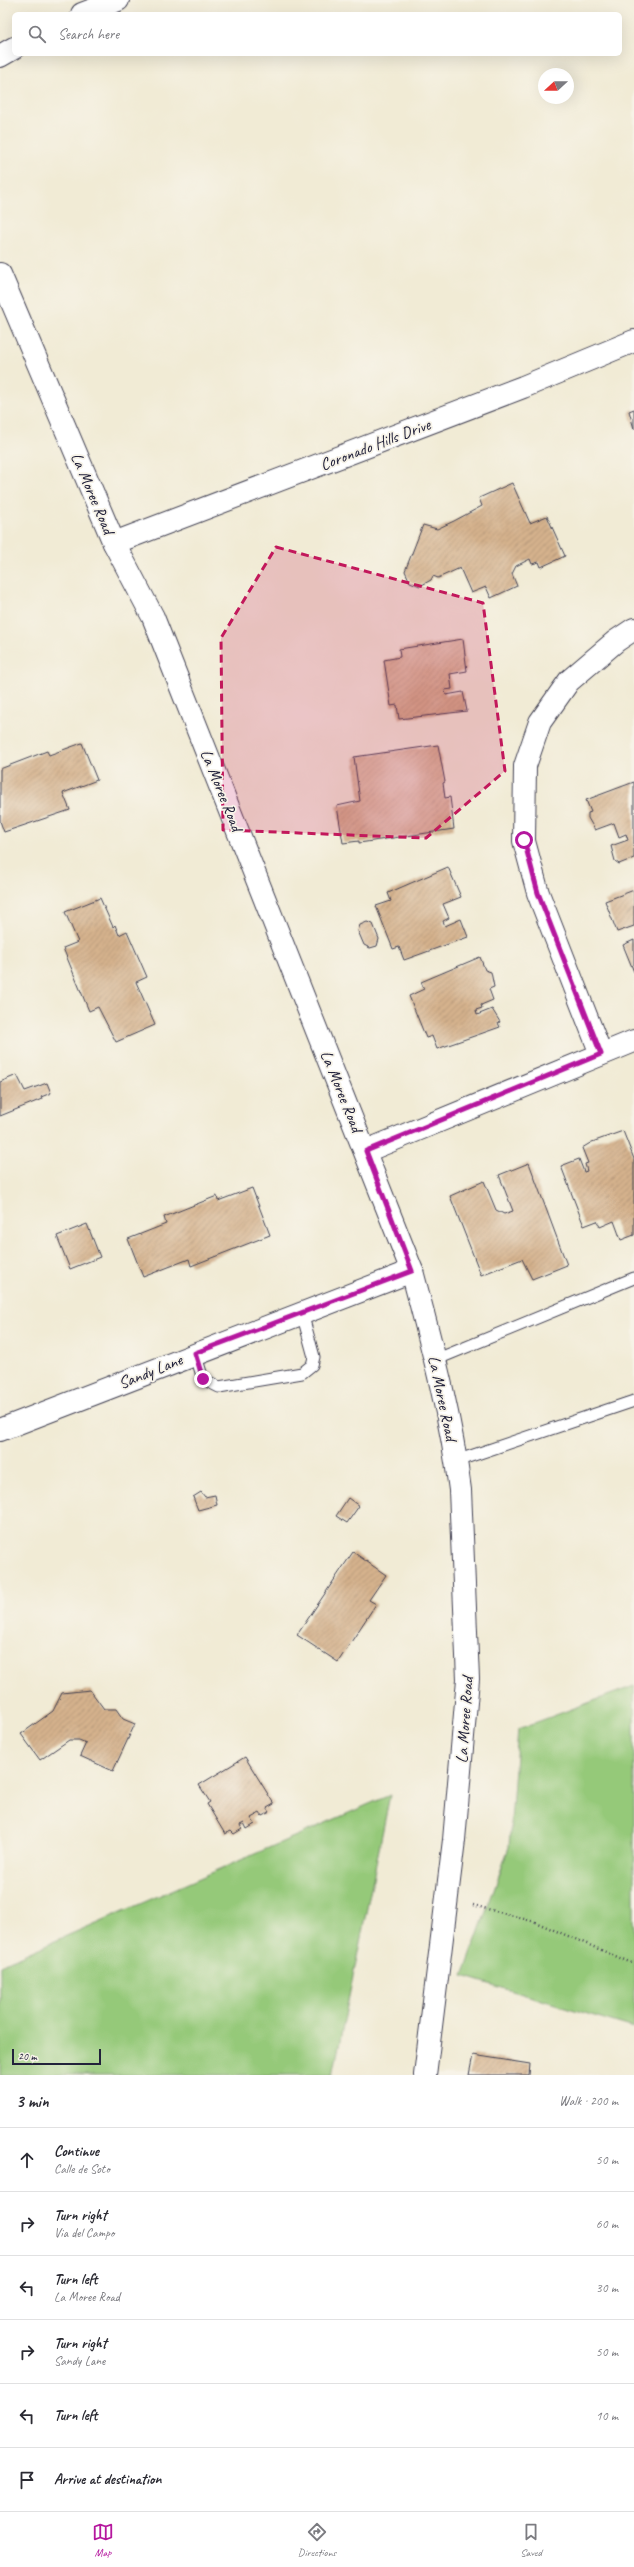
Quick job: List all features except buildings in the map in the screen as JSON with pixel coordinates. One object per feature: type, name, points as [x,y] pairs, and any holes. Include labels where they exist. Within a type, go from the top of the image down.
[{"type":"street","points":[[87,12],[118,0]]},
{"type":"street","points":[[0,56],[12,49]]},
{"type":"street","name":"La Moree Road","points":[[0,274],[114,543],[153,617],[366,1151],[412,1271],[435,1360],[456,1461],[468,1679],[465,1736],[425,2075]]},
{"type":"street","name":"Coronado Hills Drive","points":[[114,543],[516,390],[634,341]]},
{"type":"street","points":[[601,1054],[538,893],[524,840],[525,766],[540,722],[569,681],[616,640],[634,629]]},
{"type":"street","points":[[366,1151],[634,1041]]},
{"type":"street","name":"Sandy Lane","points":[[0,1430],[195,1353],[412,1271]]},
{"type":"lane","points":[[435,1360],[634,1278]]},
{"type":"lane","points":[[195,1353],[203,1379],[219,1387],[290,1377],[302,1373],[312,1365],[314,1357],[302,1313]]},
{"type":"lane","points":[[456,1461],[634,1400]]},
{"type":"path","points":[[447,1898],[535,1922],[634,1964]]},
{"type":"highlighted area","points":[[276,547],[483,603],[505,771],[426,838],[223,830],[221,638]]},
{"type":"green space","points":[[634,1686],[634,2028],[463,1976],[509,1847],[518,1729]]},
{"type":"green space","points":[[390,1795],[333,2075],[0,2075],[0,1965]]},
{"type":"route","points":[[203,1379],[195,1353],[412,1271],[366,1151],[601,1054],[538,893],[524,840]]}]
